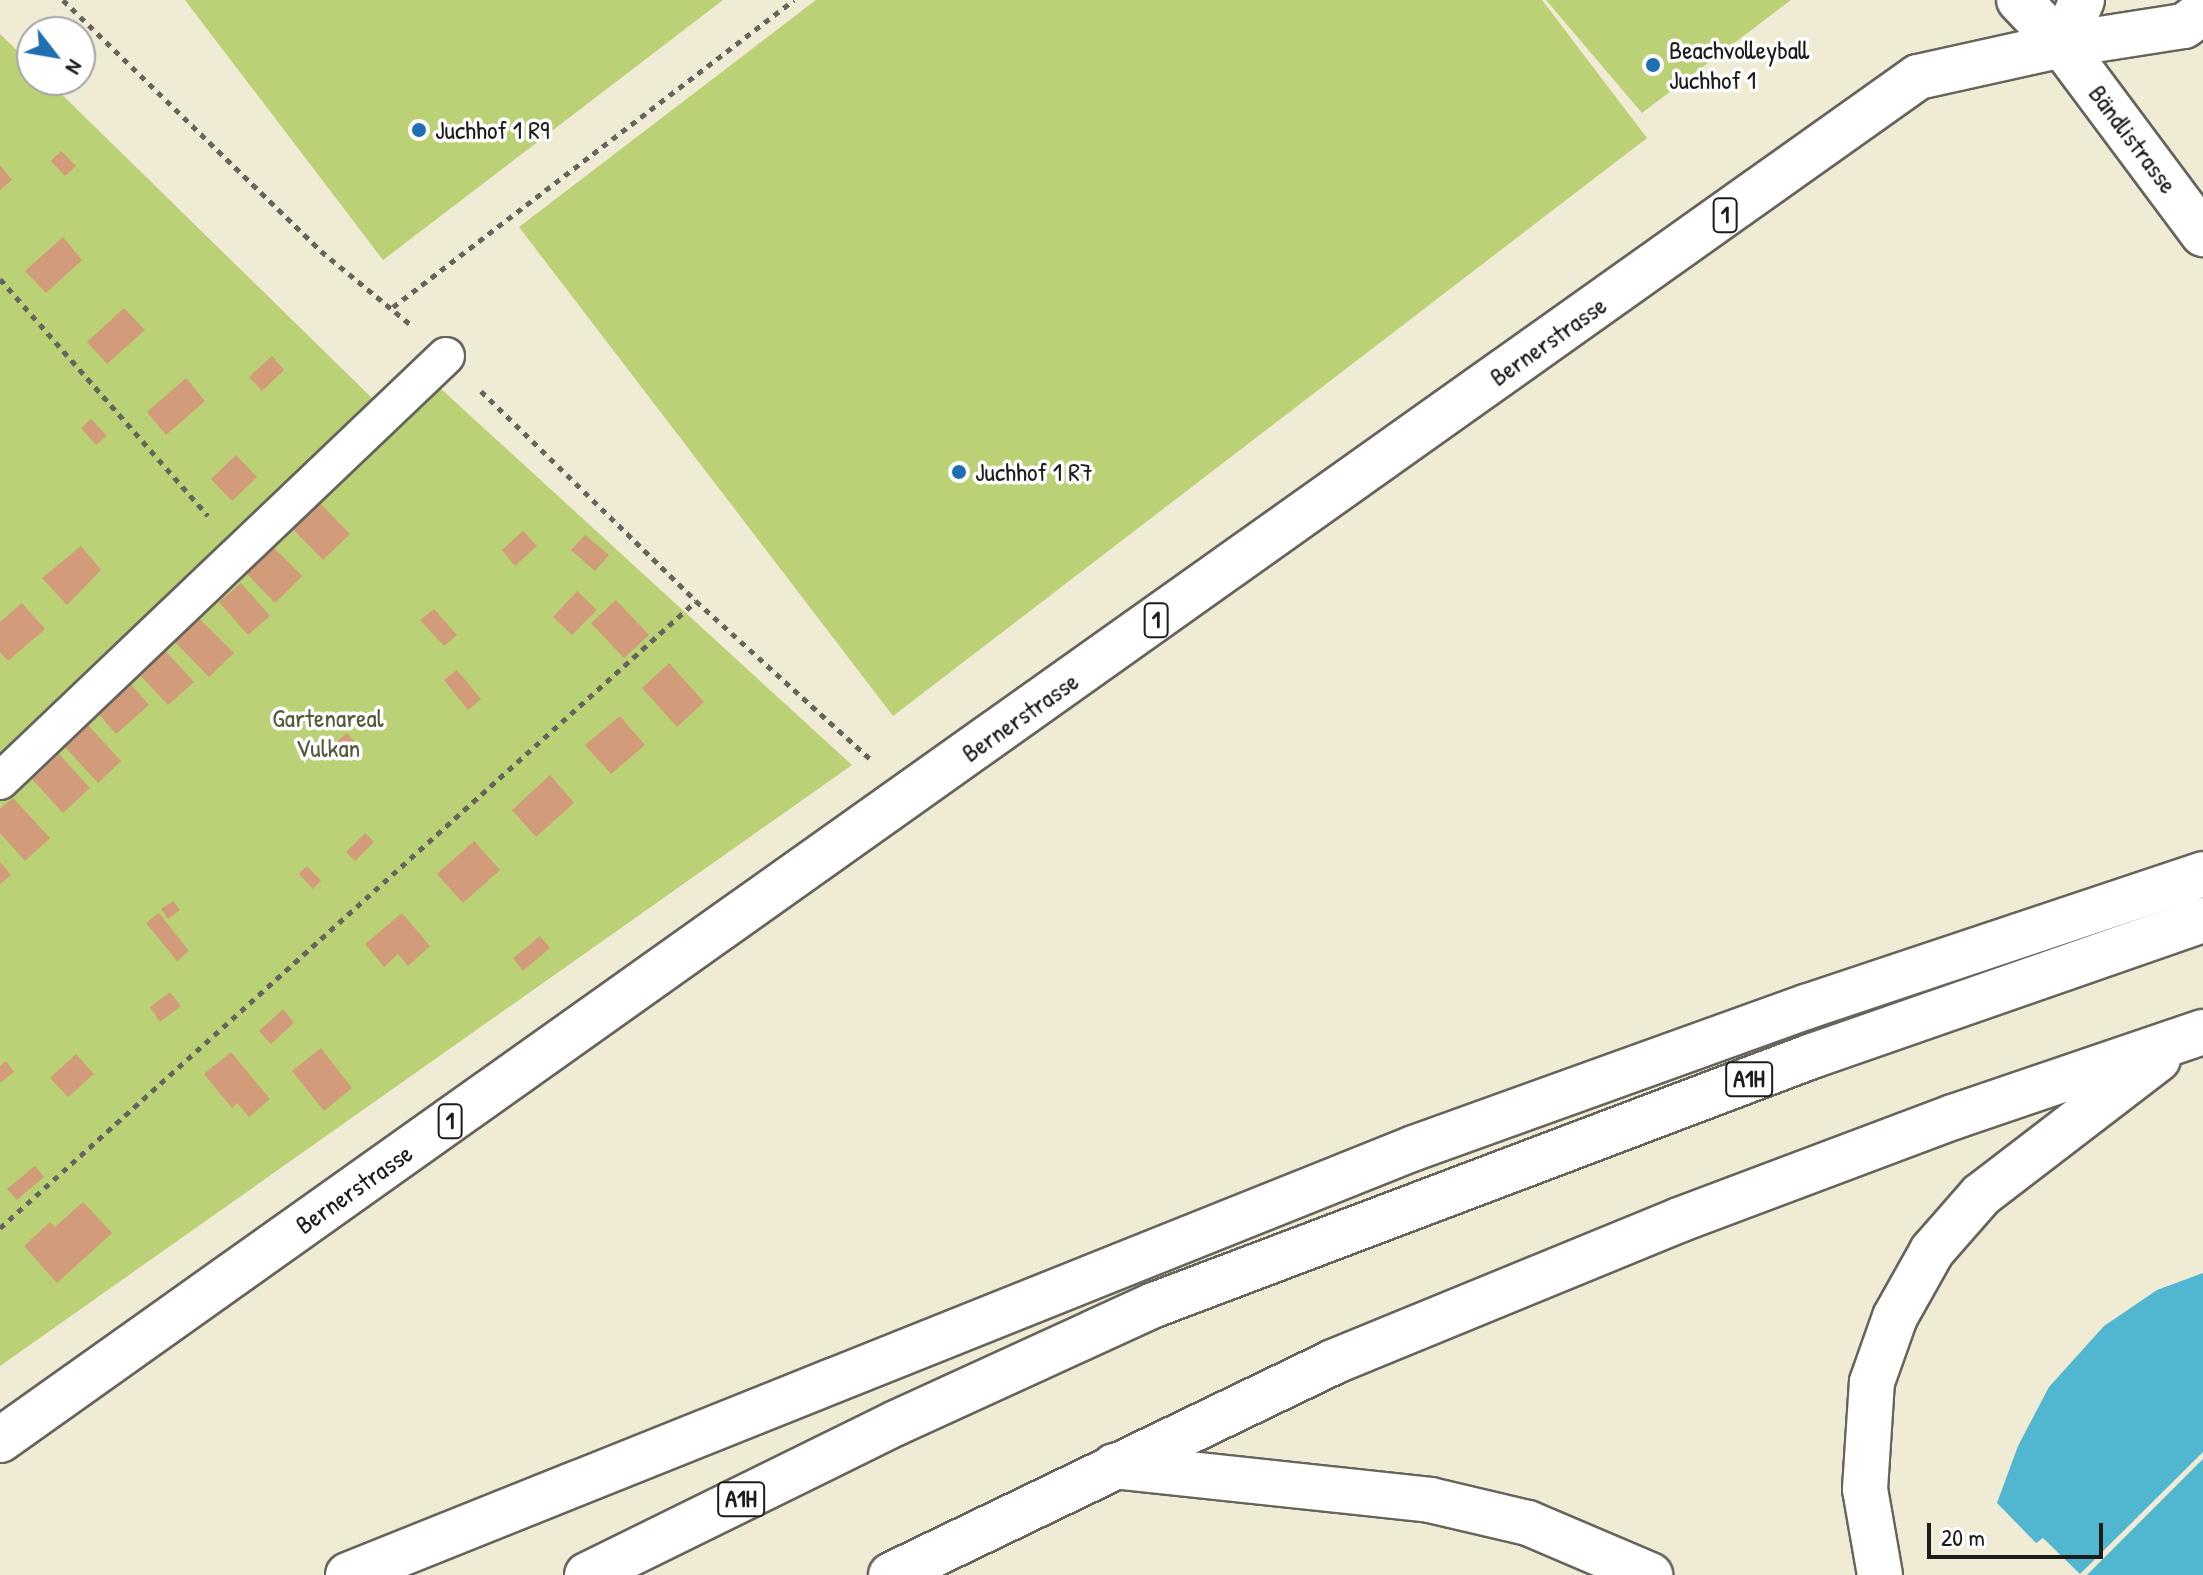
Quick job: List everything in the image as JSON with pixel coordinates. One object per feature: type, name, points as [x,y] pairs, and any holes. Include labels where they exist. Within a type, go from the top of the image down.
[{"type":"main road","name":"Bändlistrasse","points":[[2019,0],[2062,45],[2203,234]]},
{"type":"main road","points":[[2062,45],[2082,0]]},
{"type":"main road","name":"Bernerstrasse","points":[[0,1440],[1918,77],[2062,45],[2184,26],[2203,12]]},
{"type":"main road","points":[[348,1575],[1414,1148],[1806,1007],[2203,874]]},
{"type":"main road","name":"A1H","points":[[587,1575],[896,1423],[1154,1305],[1400,1209],[1826,1051],[2203,920]]},
{"type":"main road","points":[[891,1575],[1111,1466],[1333,1362],[1693,1215],[2195,1034]]},
{"type":"main road","points":[[1880,1575],[1865,1489],[1872,1382],[1895,1317],[1932,1251],[1981,1195],[2195,1034]]},
{"type":"main road","points":[[1111,1466],[1332,1486],[1430,1500],[1528,1523],[1650,1575]]},
{"type":"lane","points":[[0,781],[446,356]]},
{"type":"path","points":[[393,307],[794,0]]},
{"type":"path","points":[[0,279],[238,551]]},
{"type":"path","points":[[0,1228],[696,601]]},
{"type":"green space","name":"Juchhof 1 R9","points":[[185,0],[723,0],[383,260]]},
{"type":"green space","name":"Juchhof 1 R7","points":[[816,0],[1542,0],[1647,138],[893,716],[519,227]]},
{"type":"green space","name":"Beachvolleyball Juchhof 1","points":[[1546,0],[1791,0],[1642,113]]},
{"type":"green space","name":"Gartenareal Vulkan","points":[[0,34],[16,50],[16,96],[63,96],[378,404],[417,367],[852,765],[0,1366]]},
{"type":"water","points":[[2203,1273],[2203,1452],[2080,1574],[2043,1538],[2036,1543],[1997,1503],[2018,1446],[2049,1387],[2104,1326],[2157,1290]]},
{"type":"water","points":[[2203,1459],[2203,1575],[2087,1575]]},
{"type":"building","points":[[61,151],[76,166],[65,176],[51,161]]},
{"type":"building","points":[[0,165],[12,180],[0,190]]},
{"type":"building","points":[[63,237],[82,260],[46,293],[25,271]]},
{"type":"building","points":[[124,308],[145,330],[107,364],[87,342]]},
{"type":"building","points":[[272,356],[284,370],[262,391],[249,377]]},
{"type":"building","points":[[186,378],[205,401],[166,435],[147,412]]},
{"type":"building","points":[[91,419],[107,436],[96,445],[81,428]]},
{"type":"building","points":[[236,455],[257,477],[232,501],[211,479]]},
{"type":"building","points":[[316,499],[350,534],[323,560],[289,525]]},
{"type":"building","points":[[523,531],[537,546],[515,566],[502,550]]},
{"type":"building","points":[[585,535],[609,555],[595,571],[571,550]]},
{"type":"building","points":[[271,545],[302,576],[275,603],[244,571]]},
{"type":"building","points":[[81,546],[101,570],[67,605],[42,578]]},
{"type":"building","points":[[241,583],[270,616],[248,635],[219,602]]},
{"type":"building","points":[[577,591],[597,610],[572,635],[553,617]]},
{"type":"building","points":[[616,600],[649,635],[624,658],[591,623]]},
{"type":"building","points":[[22,603],[45,629],[8,661],[0,652],[0,622]]},
{"type":"building","points":[[434,609],[457,635],[444,646],[420,620]]},
{"type":"building","points":[[198,617],[234,653],[209,677],[174,641]]},
{"type":"building","points":[[163,648],[194,682],[168,705],[137,672]]},
{"type":"building","points":[[669,663],[704,702],[677,727],[642,688]]},
{"type":"building","points":[[457,670],[481,699],[468,710],[444,680]]},
{"type":"building","points":[[130,683],[149,705],[116,734],[97,712]]},
{"type":"building","points":[[620,716],[645,745],[611,774],[585,745]]},
{"type":"building","points":[[88,725],[121,761],[98,783],[65,747]]},
{"type":"building","points":[[347,733],[361,749],[348,759],[334,744]]},
{"type":"building","points":[[59,754],[90,788],[63,813],[32,779]]},
{"type":"building","points":[[550,775],[574,803],[536,837],[512,810]]},
{"type":"building","points":[[13,798],[50,838],[25,861],[0,833],[0,809]]},
{"type":"building","points":[[365,833],[374,842],[355,861],[346,852]]},
{"type":"building","points":[[474,841],[500,870],[463,903],[437,874]]},
{"type":"building","points":[[0,862],[11,875],[0,884]]},
{"type":"building","points":[[307,866],[321,881],[313,889],[299,874]]},
{"type":"building","points":[[173,901],[180,910],[168,919],[161,909]]},
{"type":"building","points":[[159,913],[189,951],[177,961],[146,923]]},
{"type":"building","points":[[402,913],[430,946],[408,966],[398,954],[384,967],[365,944]]},
{"type":"building","points":[[540,936],[550,948],[523,971],[513,958]]},
{"type":"building","points":[[170,992],[181,1006],[160,1022],[150,1007]]},
{"type":"building","points":[[283,1009],[294,1023],[271,1044],[259,1031]]},
{"type":"building","points":[[321,1048],[352,1088],[324,1111],[292,1071]]},
{"type":"building","points":[[231,1052],[270,1099],[249,1117],[237,1103],[232,1108],[204,1074]]},
{"type":"building","points":[[76,1054],[94,1074],[68,1097],[50,1078]]},
{"type":"building","points":[[6,1061],[14,1072],[0,1083],[0,1066]]},
{"type":"building","points":[[35,1166],[44,1177],[17,1200],[7,1189]]},
{"type":"building","points":[[83,1202],[112,1233],[57,1283],[24,1246],[50,1222],[55,1227]]},
{"type":"place","name":"Beachvolleyball Juchhof 1","points":[[1653,65]]},
{"type":"place","name":"Juchhof 1 R9","points":[[419,130]]},
{"type":"place","name":"Juchhof 1 R7","points":[[959,472]]}]
